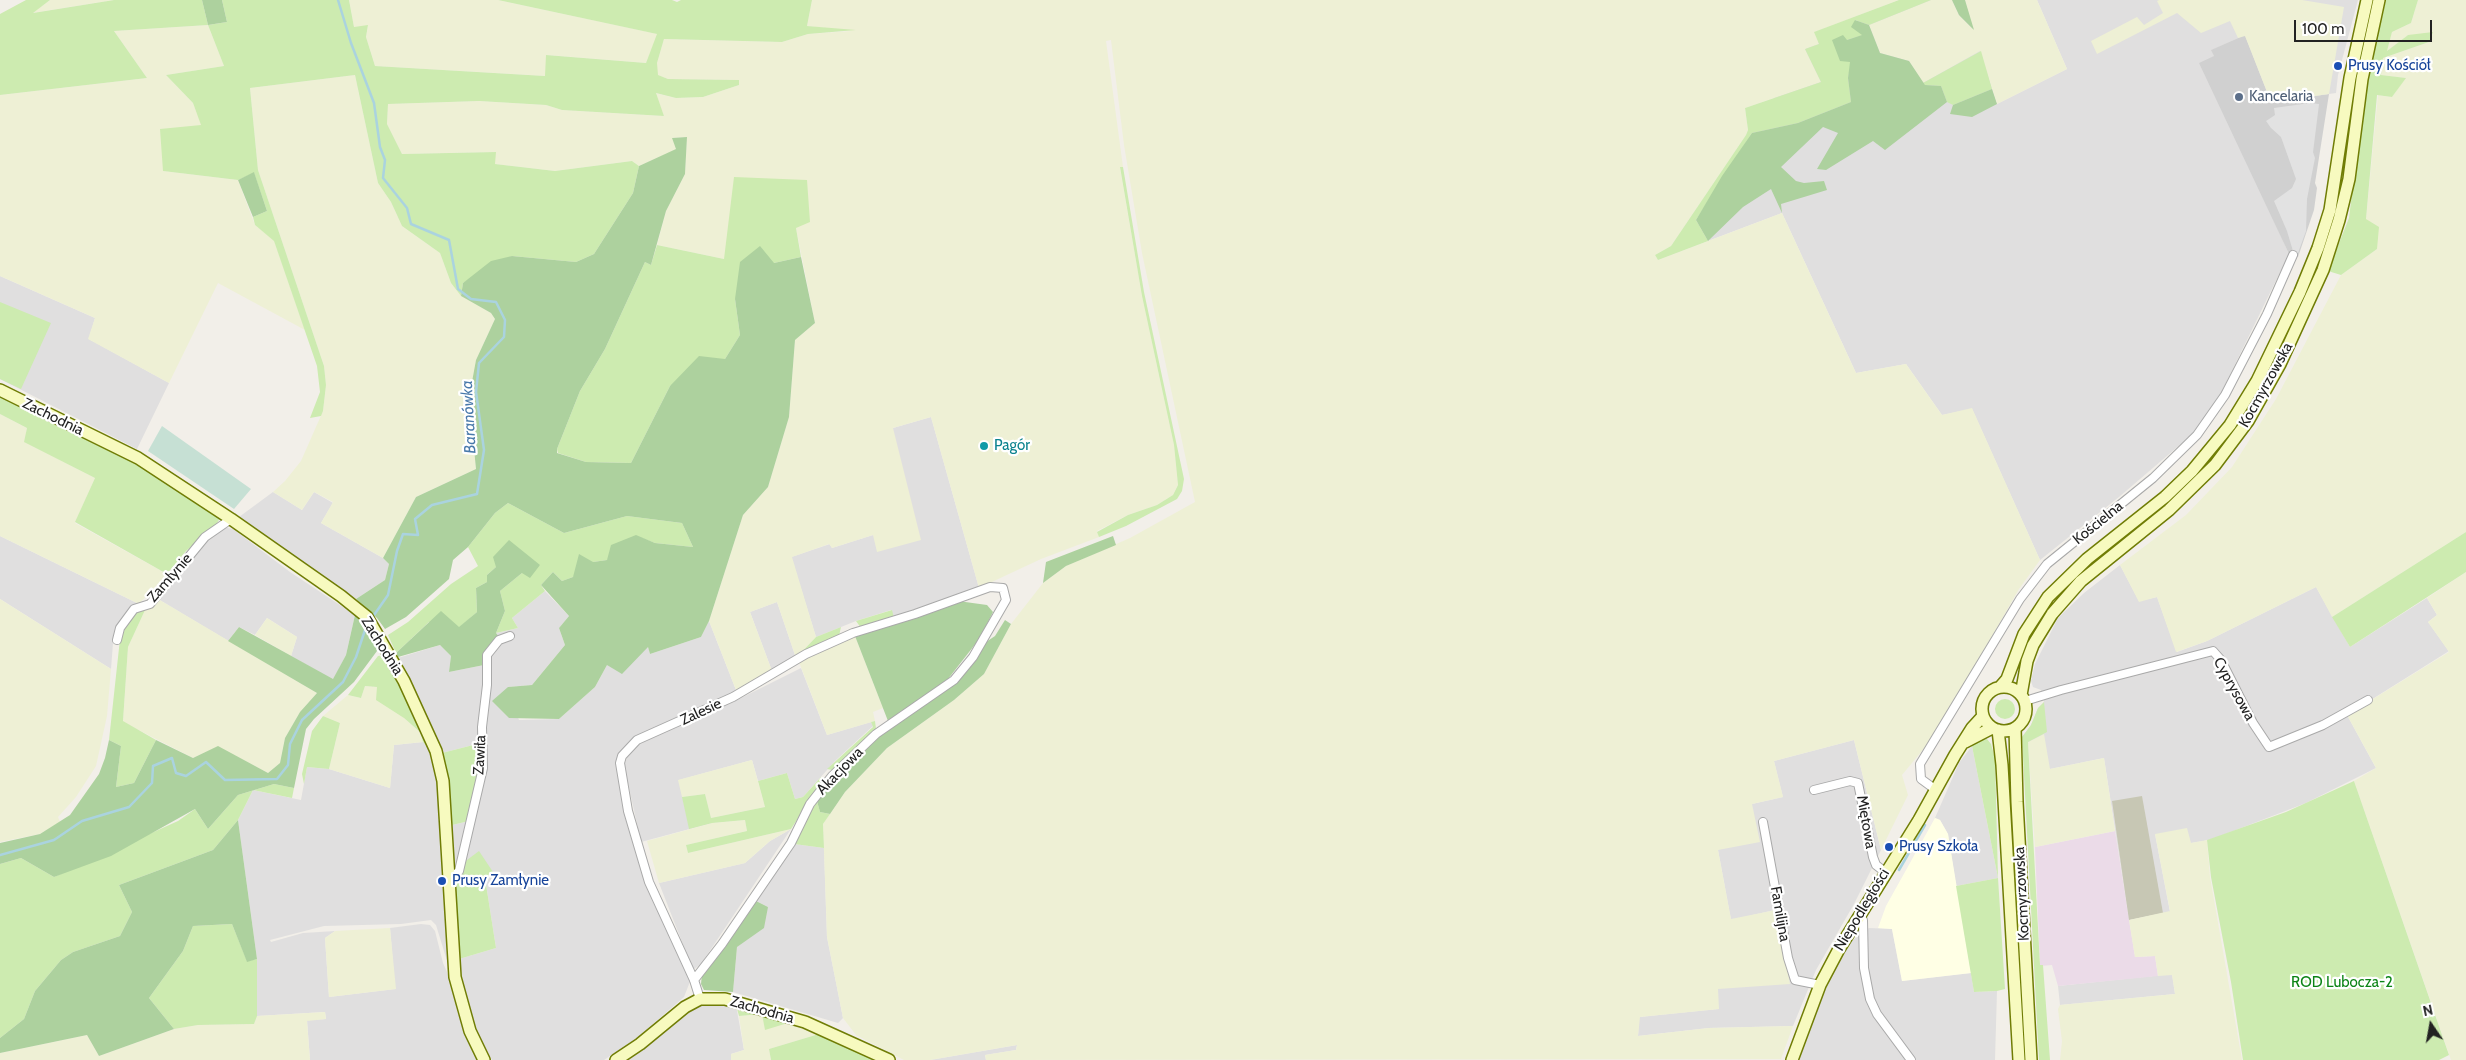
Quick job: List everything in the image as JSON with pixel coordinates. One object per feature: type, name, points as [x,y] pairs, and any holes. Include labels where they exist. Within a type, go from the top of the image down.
[{"type":"main road","name":"Kocmyrzowska","points":[[2000,687],[2007,679],[2024,634],[2048,597],[2070,574],[2166,497],[2192,471],[2230,425],[2257,380],[2300,292],[2318,248],[2330,210],[2350,78],[2367,0]]},
{"type":"main road","name":"Kocmyrzowska","points":[[2023,698],[2027,661],[2033,645],[2052,614],[2080,581],[2169,510],[2215,465],[2248,421],[2280,364],[2323,270],[2339,220],[2349,179],[2364,71],[2380,0]]},
{"type":"main road","name":"Zachodnia","points":[[0,390],[138,458],[341,596],[370,622],[404,681],[436,751],[443,781],[455,977],[470,1031],[484,1060]]},
{"type":"main road","points":[[1963,743],[1995,729],[2015,728],[2025,716],[2023,698],[2012,688],[2000,687],[1986,696],[1982,707],[1984,716],[1995,729]]},
{"type":"main road","name":"Niepodległości","points":[[1792,1060],[1820,985],[1858,916],[1963,743],[1984,716]]},
{"type":"main road","name":"Kocmyrzowska","points":[[2015,728],[2016,793],[2031,1060]]},
{"type":"main road","name":"Kocmyrzowska","points":[[1995,729],[2002,765],[2019,1060]]},
{"type":"main road","points":[[616,1060],[640,1044],[685,1007],[700,999]]},
{"type":"main road","name":"Zachodnia","points":[[700,999],[725,999],[805,1022],[889,1060]]},
{"type":"street","name":"Kościelna","points":[[1936,790],[1921,779],[1920,764],[2024,593],[2047,564],[2153,478],[2197,435],[2225,396],[2267,314],[2293,256]]},
{"type":"street","name":"Zamłynie","points":[[117,640],[120,628],[134,609],[150,604],[205,537],[230,519]]},
{"type":"street","name":"Zalesie","points":[[700,999],[694,980],[649,882],[628,812],[620,763],[622,756],[637,740],[733,697],[806,654],[853,633],[915,614],[990,587],[1003,588]]},
{"type":"street","name":"Akacjowa","points":[[694,980],[722,944],[791,843],[810,804],[832,776],[876,734],[954,680],[973,657],[1006,600],[1003,588]]},
{"type":"street","name":"Zawiła","points":[[449,880],[459,870],[483,768],[482,728],[487,685],[487,655],[499,640],[510,636]]},
{"type":"street","name":"Cyprysowa","points":[[2023,698],[2214,651],[2221,660],[2253,723],[2268,747],[2323,726],[2368,700]]},
{"type":"street","name":"Miętowa","points":[[1814,790],[1850,781],[1858,783],[1873,857],[1876,865],[1885,872]]},
{"type":"street","name":"Familijna","points":[[1763,822],[1788,958],[1795,980],[1820,985]]},
{"type":"street","points":[[1858,916],[1863,920],[1864,968],[1870,999],[1877,1014],[1911,1060]]},
{"type":"shaded area","points":[[50,0],[114,0],[32,13]]},
{"type":"shaded area","points":[[349,0],[498,0],[658,34],[646,63],[547,55],[546,76],[375,66],[366,37],[368,26],[354,27]]},
{"type":"shaded area","points":[[812,0],[1899,0],[1815,32],[1819,44],[1805,49],[1821,82],[1745,108],[1748,130],[1746,135],[1671,246],[1655,255],[1658,260],[1782,213],[1856,373],[1906,364],[1942,415],[1972,408],[2040,560],[2019,589],[1936,734],[1902,775],[1908,795],[1881,850],[1854,740],[1774,761],[1783,797],[1752,804],[1760,842],[1718,850],[1731,919],[1776,910],[1790,984],[1718,989],[1719,1009],[1640,1017],[1638,1036],[1709,1028],[1793,1026],[1781,1059],[986,1060],[985,1055],[1016,1050],[1017,1045],[930,1060],[904,1060],[856,1035],[843,1018],[827,937],[823,824],[845,792],[887,748],[954,700],[984,674],[1011,624],[1043,583],[1066,566],[1130,538],[1195,502],[1142,253],[1124,145],[1111,40],[1106,41],[1123,167],[1120,168],[1142,296],[1174,445],[1178,485],[1173,495],[1157,505],[1128,515],[1097,531],[1099,537],[1041,559],[979,588],[931,417],[893,428],[921,540],[877,552],[873,535],[832,548],[829,544],[792,557],[816,637],[796,658],[777,602],[750,612],[772,671],[736,690],[709,621],[743,515],[768,487],[789,417],[795,340],[815,323],[796,228],[807,180],[724,259],[657,245],[666,211],[685,174],[687,137],[672,138],[677,149],[639,166],[632,161],[555,171],[495,164],[495,152],[402,154],[387,124],[388,104],[479,101],[546,105],[562,110],[664,116],[655,93],[676,98],[703,97],[739,85],[739,80],[668,79],[657,75],[657,63],[664,39],[782,42],[808,34],[851,31],[807,26]]},
{"type":"shaded area","points":[[1899,0],[1965,0],[1997,104],[2067,69],[2037,0],[2358,0],[2338,75],[2336,93],[2271,102],[2245,35],[2212,50],[2258,185],[2289,254],[2222,391],[2196,431],[2119,497],[2040,560],[1972,409],[1942,415],[1906,364],[1856,373],[1782,213],[1708,241],[1696,220],[1805,49]]},
{"type":"shaded area","points":[[1931,0],[1952,0],[1959,15],[1973,29],[1965,0],[2037,0],[2067,69],[1997,104],[1980,51],[1923,83],[1909,61],[1880,53],[1869,25]]},
{"type":"shaded area","points":[[2302,0],[2344,7],[2329,94],[2271,102],[2245,36],[2238,38],[2230,21],[2201,33],[2177,13],[2097,54],[2091,41],[2137,17],[2144,25],[2163,13],[2157,1]]},
{"type":"shaded area","points":[[2418,0],[2466,0],[2466,532],[2332,617],[2316,587],[2207,641],[2176,652],[2157,597],[2139,602],[2120,565],[2186,515],[2232,467],[2276,399],[2341,275],[2377,249],[2366,219],[2378,95],[2392,97],[2405,78],[2381,75],[2383,58],[2429,42],[2408,35],[2386,52],[2392,32],[2411,23]]},
{"type":"shaded area","points":[[208,25],[224,66],[166,75],[193,103],[202,126],[163,171],[238,180],[255,225],[274,240],[305,330],[218,283],[169,383],[88,339],[95,318],[0,276],[0,95],[147,78],[114,31]]},
{"type":"shaded area","points":[[2245,35],[2271,102],[2329,94],[2315,183],[2317,188],[2314,210],[2298,257],[2289,254],[2199,63],[2214,56],[2211,50]]},
{"type":"shaded area","points":[[355,75],[378,183],[391,202],[402,226],[440,253],[451,283],[461,296],[491,313],[495,319],[476,360],[469,398],[476,469],[416,497],[383,558],[321,523],[333,502],[314,492],[302,510],[273,492],[285,481],[301,461],[323,411],[326,385],[324,366],[258,170],[250,88]]},
{"type":"shaded area","points":[[2310,103],[2319,104],[2313,152],[2315,158],[2307,199],[2306,231],[2298,253],[2293,251],[2274,201],[2292,188],[2296,179],[2281,137],[2266,121],[2275,115],[2274,108]]},
{"type":"shaded area","points":[[0,276],[95,318],[89,339],[169,383],[137,449],[0,379]]},
{"type":"shaded area","points":[[0,414],[27,428],[25,442],[95,478],[75,523],[167,574],[139,604],[0,536]]},
{"type":"shaded area","points":[[931,417],[979,588],[894,618],[891,610],[856,621],[816,637],[791,557],[830,544],[832,548],[873,535],[893,428]]},
{"type":"shaded area","points":[[162,426],[251,489],[234,509],[148,451]]},
{"type":"shaded area","points":[[273,492],[302,510],[314,492],[333,503],[321,523],[383,558],[389,564],[385,580],[356,599],[239,517]]},
{"type":"shaded area","points":[[222,527],[233,529],[290,572],[355,615],[346,655],[333,680],[291,656],[297,637],[267,618],[255,635],[239,627],[228,641],[158,599],[208,537]]},
{"type":"shaded area","points":[[0,536],[139,604],[124,616],[117,631],[113,643],[111,669],[0,599]]},
{"type":"shaded area","points":[[2120,565],[2139,601],[2157,597],[2177,652],[2207,641],[2316,587],[2350,647],[2427,598],[2437,615],[2428,622],[2449,651],[2347,715],[2376,768],[2306,803],[2210,840],[2191,843],[2155,834],[2170,912],[2129,920],[2104,758],[2050,769],[2022,737],[2031,725],[2038,708],[2044,702],[2041,690],[2033,687],[2031,681],[2035,664],[2058,618],[2084,593]]},
{"type":"shaded area","points":[[2466,572],[2466,1060],[2451,1060],[2354,781],[2376,768],[2347,715],[2449,652],[2428,622],[2437,615],[2427,598]]},
{"type":"shaded area","points":[[545,591],[569,616],[559,628],[565,645],[532,685],[508,687],[519,720],[559,719],[595,687],[607,665],[648,646],[650,654],[701,637],[709,621],[736,690],[733,695],[636,738],[618,761],[645,877],[691,979],[684,997],[638,1037],[604,1060],[492,1060],[479,1037],[468,1010],[459,959],[496,948],[485,878],[493,872],[463,863],[484,768],[486,665],[500,638],[496,633],[518,628],[512,618]]},
{"type":"shaded area","points":[[0,599],[111,669],[107,716],[96,766],[76,797],[58,817],[60,822],[40,834],[0,842]]},
{"type":"shaded area","points":[[158,599],[317,693],[300,712],[285,738],[280,763],[268,773],[218,747],[193,758],[123,722],[128,647],[146,608]]},
{"type":"shaded area","points":[[777,602],[796,658],[772,671],[750,612]]},
{"type":"shaded area","points":[[267,618],[297,637],[291,656],[255,635]]},
{"type":"shaded area","points":[[855,636],[883,708],[873,712],[875,721],[827,735],[799,662]]},
{"type":"shaded area","points":[[440,645],[451,656],[449,672],[484,665],[481,743],[442,753],[398,658]]},
{"type":"shaded area","points":[[801,668],[827,735],[871,722],[873,726],[835,761],[803,797],[795,799],[787,773],[758,781],[752,760],[679,780],[683,797],[712,823],[641,842],[624,765],[630,751],[647,739],[731,703]]},
{"type":"shaded area","points":[[365,686],[377,687],[404,718],[420,732],[423,742],[394,745],[390,788],[329,769],[340,723],[323,716],[348,695],[361,698]]},
{"type":"shaded area","points":[[2044,734],[2050,769],[2104,758],[2115,831],[2035,847],[2028,742]]},
{"type":"shaded area","points":[[1854,740],[1881,850],[1854,904],[1816,970],[1793,1026],[1709,1028],[1638,1036],[1639,1017],[1718,1009],[1717,989],[1775,910],[1731,920],[1718,850],[1752,804],[1783,797],[1774,761]]},
{"type":"shaded area","points":[[423,742],[433,754],[438,776],[451,974],[436,925],[431,920],[401,924],[324,926],[270,940],[271,942],[303,933],[335,931],[325,938],[329,997],[395,989],[390,928],[421,924],[430,925],[435,931],[443,963],[453,986],[457,1011],[478,1060],[310,1060],[307,1020],[326,1019],[325,1012],[257,1016],[257,959],[238,820],[253,790],[301,800],[307,767],[329,769],[390,788],[394,745]]},
{"type":"shaded area","points":[[1972,746],[1998,878],[1956,886],[1948,834],[1940,820],[1935,818],[1959,763]]},
{"type":"shaded area","points":[[752,760],[765,807],[711,818],[705,794],[682,797],[678,780]]},
{"type":"shaded area","points":[[2142,796],[2163,913],[2129,920],[2112,801]]},
{"type":"shaded area","points":[[1935,818],[1940,820],[1948,834],[1971,973],[1902,981],[1892,929],[1878,928],[1886,906]]},
{"type":"shaded area","points":[[745,820],[747,831],[686,845],[688,853],[791,829],[770,841],[745,863],[659,883],[647,841],[712,823]]},
{"type":"shaded area","points":[[469,821],[458,870],[454,872],[448,826]]},
{"type":"shaded area","points":[[2187,828],[2191,843],[2207,840],[2210,877],[2242,1060],[2060,1060],[2062,1041],[2058,1009],[2060,1005],[2175,994],[2172,975],[2158,976],[2155,956],[2135,957],[2129,920],[2170,911],[2155,834]]},
{"type":"shaded area","points":[[791,829],[701,964],[693,970],[659,883],[745,863],[770,841]]},
{"type":"shaded area","points":[[2115,831],[2135,957],[2155,956],[2158,976],[2058,986],[2052,965],[2040,966],[2035,847]]},
{"type":"shaded area","points":[[794,844],[824,848],[827,937],[843,1018],[838,1023],[733,992],[737,947],[768,907],[756,901]]},
{"type":"shaded area","points":[[390,928],[396,989],[329,997],[325,938],[335,931]]},
{"type":"shaded area","points":[[1869,928],[1892,929],[1902,981],[1971,973],[1974,992],[1997,991],[1995,1060],[1797,1060],[1826,986],[1850,942]]},
{"type":"shaded area","points":[[2172,974],[2175,994],[2060,1005],[2058,986]]},
{"type":"shaded area","points":[[704,1003],[736,1005],[744,1050],[731,1054],[731,1060],[627,1060],[687,1011]]},
{"type":"shaded area","points":[[325,1012],[326,1019],[307,1021],[310,1060],[0,1060],[0,1053],[87,1035],[99,1056],[174,1029],[198,1025],[254,1024],[257,1016]]},
{"type":"shaded area","points":[[762,1014],[791,1022],[819,1034],[769,1049],[771,1060],[731,1060],[731,1054],[744,1050],[739,1016]]},
{"type":"shaded area","points":[[1017,1045],[1016,1050],[985,1055],[986,1060],[930,1060]]},
{"type":"green space","points":[[26,0],[50,0],[33,13],[114,0],[202,0],[208,25],[114,31],[147,78],[0,95],[0,14]]},
{"type":"green space","points":[[202,0],[222,0],[227,22],[208,25]]},
{"type":"green space","points":[[222,0],[349,0],[354,27],[368,25],[366,37],[375,66],[545,76],[546,55],[646,63],[657,34],[498,0],[672,0],[677,2],[681,0],[812,0],[807,26],[856,30],[808,34],[782,42],[664,39],[657,63],[658,75],[668,79],[739,80],[739,85],[703,97],[676,98],[656,93],[664,116],[562,110],[546,105],[479,101],[388,104],[387,124],[402,154],[496,152],[495,164],[555,171],[632,161],[639,166],[633,193],[594,254],[576,262],[512,256],[463,283],[461,296],[451,283],[440,253],[402,226],[391,202],[378,183],[355,75],[250,88],[258,170],[324,366],[326,385],[323,411],[321,416],[310,418],[320,392],[317,366],[274,241],[255,225],[253,217],[267,211],[254,173],[238,180],[163,171],[160,129],[201,125],[193,103],[166,75],[224,66],[208,25],[227,22]]},
{"type":"green space","points":[[1899,0],[1931,0],[1869,25],[1855,20],[1863,35],[1847,40],[1851,62],[1848,78],[1851,102],[1798,123],[1752,133],[1696,220],[1708,241],[1658,260],[1655,255],[1671,246],[1746,135],[1748,130],[1745,108],[1821,82],[1805,49],[1819,44],[1814,32]]},
{"type":"green space","points":[[1952,0],[1965,0],[1974,30],[1959,15]]},
{"type":"green space","points":[[2386,0],[2418,0],[2411,23],[2392,32],[2387,51],[2408,35],[2433,32],[2429,42],[2383,58],[2381,75],[2406,78],[2392,97],[2377,95],[2366,219],[2379,227],[2377,249],[2341,275],[2328,271],[2349,218],[2364,95]]},
{"type":"green space","points":[[1855,20],[1869,25],[1880,53],[1909,61],[1925,85],[1941,86],[1947,102],[1885,150],[1873,141],[1826,170],[1817,169],[1838,133],[1823,127],[1781,167],[1796,181],[1804,183],[1824,181],[1827,190],[1781,204],[1782,213],[1771,189],[1743,207],[1708,241],[1696,220],[1722,176],[1752,133],[1798,123],[1851,102],[1848,78],[1850,62],[1840,61],[1832,40],[1843,35],[1847,40],[1862,35],[1851,27]]},
{"type":"green space","points":[[1981,51],[1992,89],[1953,105],[1947,102],[1941,86],[1925,85],[1923,83]]},
{"type":"green space","points":[[1992,89],[1997,104],[1972,117],[1950,114],[1953,105]]},
{"type":"green space","points":[[687,137],[685,174],[666,211],[651,265],[645,262],[605,349],[580,391],[557,453],[586,462],[631,463],[670,386],[699,356],[725,359],[740,335],[735,299],[740,262],[760,246],[774,263],[801,257],[815,323],[795,340],[789,417],[768,487],[743,515],[709,621],[701,637],[650,654],[648,647],[622,674],[607,665],[595,687],[559,719],[509,718],[492,701],[508,687],[532,685],[565,645],[559,628],[569,616],[541,585],[553,572],[562,581],[573,577],[579,554],[593,562],[607,560],[611,545],[636,535],[655,543],[693,547],[682,523],[627,516],[564,533],[508,503],[495,513],[468,547],[453,560],[449,579],[406,617],[385,629],[377,618],[356,599],[385,580],[389,564],[383,558],[416,497],[476,469],[469,398],[476,360],[495,319],[491,313],[461,296],[463,283],[491,261],[512,256],[576,262],[594,254],[633,193],[639,166],[676,149],[672,138]]},
{"type":"green space","points":[[1120,167],[1123,167],[1144,292],[1184,479],[1182,491],[1177,499],[1126,526],[1099,537],[1097,532],[1128,515],[1157,505],[1173,495],[1178,485],[1174,445],[1142,296]]},
{"type":"green space","points":[[254,172],[267,211],[253,217],[238,180]]},
{"type":"green space","points":[[734,177],[807,180],[810,222],[796,228],[801,257],[774,263],[735,299],[740,335],[725,359],[670,386],[631,463],[586,462],[558,453],[557,449],[580,391],[605,349],[645,262],[651,265],[657,245],[724,259]]},
{"type":"green space","points":[[0,302],[51,323],[21,389],[0,379]]},
{"type":"green space","points":[[0,395],[137,463],[220,518],[216,525],[186,551],[167,574],[75,522],[95,478],[24,442],[27,428],[0,414]]},
{"type":"green space","points":[[508,503],[564,533],[627,516],[682,523],[693,547],[655,543],[636,536],[607,560],[593,562],[573,577],[562,581],[553,572],[541,585],[545,591],[512,618],[518,628],[496,633],[505,611],[500,591],[522,573],[540,565],[496,567],[487,575],[487,582],[476,588],[477,612],[459,628],[429,622],[396,653],[388,635],[408,622],[451,584],[478,566],[468,547],[495,513]]},
{"type":"green space","points":[[2466,532],[2466,572],[2350,647],[2332,617]]},
{"type":"green space","points":[[1113,536],[1116,545],[1066,566],[1043,583],[1046,562]]},
{"type":"green space","points":[[509,540],[540,565],[530,578],[522,573],[500,591],[505,611],[496,633],[500,638],[484,665],[449,672],[451,656],[440,645],[398,657],[396,653],[441,611],[459,627],[477,612],[476,588],[487,582],[487,575],[496,567],[493,557]]},
{"type":"green space","points":[[958,601],[987,605],[993,612],[980,638],[948,679],[888,721],[855,636]]},
{"type":"green space","points":[[146,608],[128,647],[123,721],[156,740],[134,783],[116,787],[121,746],[109,740],[120,639],[127,623],[136,613]]},
{"type":"green space","points":[[892,610],[894,618],[861,628],[856,621]]},
{"type":"green space","points":[[355,615],[374,638],[377,651],[354,682],[314,719],[306,729],[294,788],[274,784],[238,795],[208,829],[195,809],[111,856],[54,877],[21,858],[0,864],[0,843],[40,834],[70,815],[99,774],[109,740],[121,746],[116,787],[134,783],[156,740],[193,758],[218,746],[268,773],[280,763],[285,738],[300,712],[317,693],[228,641],[239,627],[333,679],[346,655]]},
{"type":"green space","points":[[1005,620],[1011,624],[984,674],[954,700],[887,748],[845,792],[830,814],[820,812],[817,801],[835,779],[877,737],[955,682],[983,644],[995,636]]},
{"type":"green space","points":[[841,627],[839,636],[796,658],[816,637]]},
{"type":"green space","points":[[384,655],[387,657],[433,754],[423,742],[420,732],[404,718],[376,700],[377,687],[365,686],[361,698],[348,695],[378,656]]},
{"type":"green space","points":[[2001,699],[2009,699],[2015,705],[2015,713],[2009,719],[2001,719],[1995,713],[1995,705]]},
{"type":"green space","points":[[2044,702],[2047,732],[2028,742],[2040,965],[2043,965],[2050,1060],[2039,1060],[2022,737],[2031,725],[2038,708]]},
{"type":"green space","points":[[323,716],[340,723],[329,769],[307,767],[304,784],[302,774],[312,731]]},
{"type":"green space","points":[[875,721],[876,729],[832,770],[827,769],[873,727],[871,722]]},
{"type":"green space","points":[[1987,739],[1991,744],[1995,758],[1998,878],[1972,746],[1980,740]]},
{"type":"green space","points":[[481,743],[481,768],[469,821],[448,826],[442,753]]},
{"type":"green space","points":[[787,773],[795,799],[803,797],[821,777],[822,781],[791,829],[688,853],[686,845],[747,831],[745,820],[712,823],[689,829],[682,797],[705,794],[711,818],[765,807],[758,781]]},
{"type":"green space","name":"ROD Lubocza-2","points":[[2354,781],[2449,1055],[2439,1060],[2243,1060],[2231,982],[2211,877],[2207,840],[2286,812]]},
{"type":"green space","points":[[274,784],[294,788],[292,798],[254,790]]},
{"type":"green space","points":[[253,790],[238,820],[213,850],[119,885],[132,912],[120,936],[73,952],[61,960],[35,991],[24,1019],[0,1038],[0,864],[21,858],[54,877],[178,821],[195,809],[208,829],[238,795]]},
{"type":"green space","points":[[817,801],[820,812],[830,814],[823,824],[824,848],[794,844]]},
{"type":"green space","points":[[238,820],[257,959],[247,962],[232,924],[193,926],[183,951],[149,998],[174,1029],[99,1056],[87,1035],[0,1053],[0,1038],[24,1019],[35,991],[61,960],[73,952],[120,936],[132,912],[119,885],[213,850]]},
{"type":"green space","points":[[479,851],[493,872],[485,878],[496,948],[459,959],[455,879],[463,863]]},
{"type":"green space","points":[[1998,878],[2005,989],[1974,992],[1956,886]]},
{"type":"green space","points":[[756,901],[768,907],[764,928],[737,947],[733,992],[704,990],[701,984],[702,974]]},
{"type":"green space","points":[[232,924],[247,961],[257,959],[257,1016],[254,1024],[198,1025],[174,1029],[149,998],[183,951],[193,926]]},
{"type":"green space","points":[[736,1005],[791,1022],[765,1030],[762,1014],[739,1016]]},
{"type":"green space","points":[[819,1034],[879,1060],[771,1060],[769,1049]]},
{"type":"waterway","name":"Baranówka","points":[[338,0],[351,43],[374,103],[380,147],[385,160],[383,178],[407,208],[411,224],[449,240],[458,289],[471,299],[496,302],[505,320],[504,337],[479,363],[476,392],[484,450],[477,494],[432,505],[415,519],[418,535],[403,534],[397,551],[388,595],[372,618]]},
{"type":"waterway","name":"Baranówka","points":[[0,855],[54,840],[82,821],[129,807],[152,783],[153,766],[172,758],[176,773],[186,776],[206,762],[225,780],[277,779],[288,765],[290,744],[302,720],[343,682],[356,657],[367,624]]},
{"type":"waterway","points":[[1899,870],[1925,825]]},
{"type":"place","name":"Prusy Kościół","points":[[2338,66]]},
{"type":"place","name":"Kancelaria","points":[[2239,97]]},
{"type":"place","name":"Pagór","points":[[984,446]]},
{"type":"place","name":"Prusy Szkoła","points":[[1889,847]]},
{"type":"place","name":"Prusy Zamłynie","points":[[442,881]]}]
